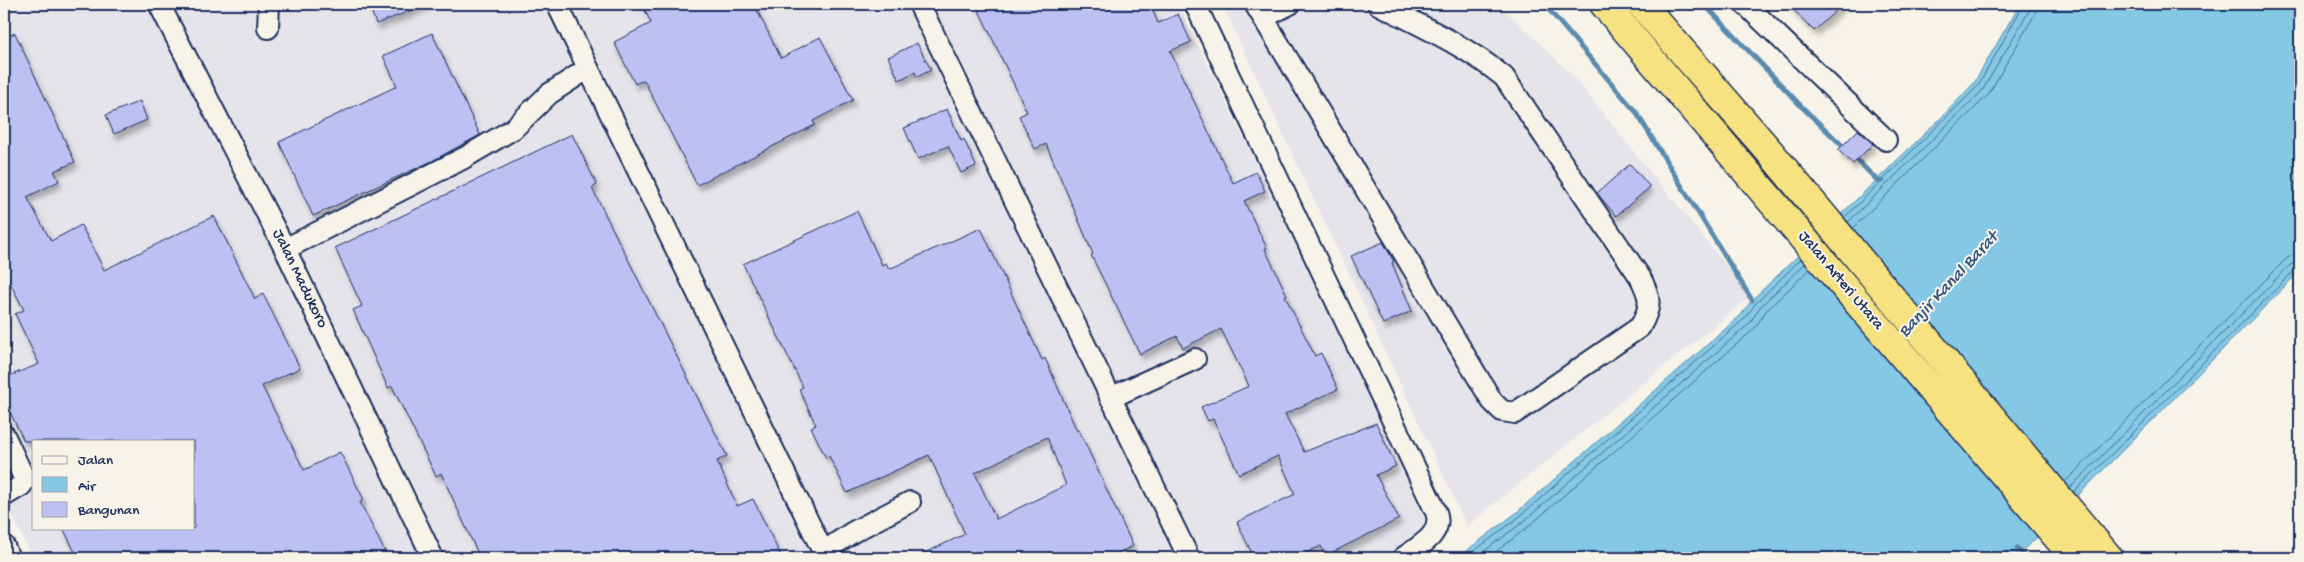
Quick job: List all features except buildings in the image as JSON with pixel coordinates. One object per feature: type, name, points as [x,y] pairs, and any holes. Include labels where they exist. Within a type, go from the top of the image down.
[{"type":"highway","name":"Jalan Arteri Utara","points":[[1604,4],[1747,171],[2063,524],[2109,558]]},
{"type":"highway","name":"Jalan Arteri Utara","points":[[1641,4],[1769,151],[2063,524],[2075,558]]},
{"type":"street","name":"Jalan Madukoro","points":[[159,4],[285,249],[433,558]]},
{"type":"street","points":[[268,28],[269,4]]},
{"type":"street","points":[[557,4],[824,555],[853,532],[910,502]]},
{"type":"street","points":[[919,4],[1189,558]]},
{"type":"street","points":[[1195,4],[1436,512],[1438,526],[1434,533],[1403,558]]},
{"type":"street","points":[[1290,4],[1260,10],[1492,401],[1502,411],[1515,413],[1640,327],[1649,311],[1649,293],[1504,77],[1485,62],[1444,37],[1378,4]]},
{"type":"street","points":[[1745,4],[1886,140]]},
{"type":"street","points":[[285,249],[464,158],[513,129],[549,94],[587,69]]},
{"type":"street","points":[[1110,398],[1195,359]]},
{"type":"street","points":[[4,435],[25,480],[21,486],[4,496]]},
{"type":"street","points":[[4,546],[9,558]]},
{"type":"shaded area","points":[[4,4],[1178,4],[1438,534],[1405,558],[33,558],[4,498]]},
{"type":"shaded area","points":[[1222,4],[1499,4],[1570,73],[1751,296],[1467,526]]},
{"type":"water","name":"Banjir Kanal Barat","points":[[2020,4],[2300,4],[2300,271],[2030,544],[2011,558],[1457,558],[1516,513],[1741,315],[1752,300],[1942,117],[1974,83]]},
{"type":"waterway","points":[[1544,4],[1636,112],[1752,300]]},
{"type":"waterway","points":[[1704,4],[1803,108],[1847,150]]},
{"type":"waterway","points":[[1853,156],[1879,182],[1882,181]]},
{"type":"waterway","points":[[2017,548],[2026,558]]}]
